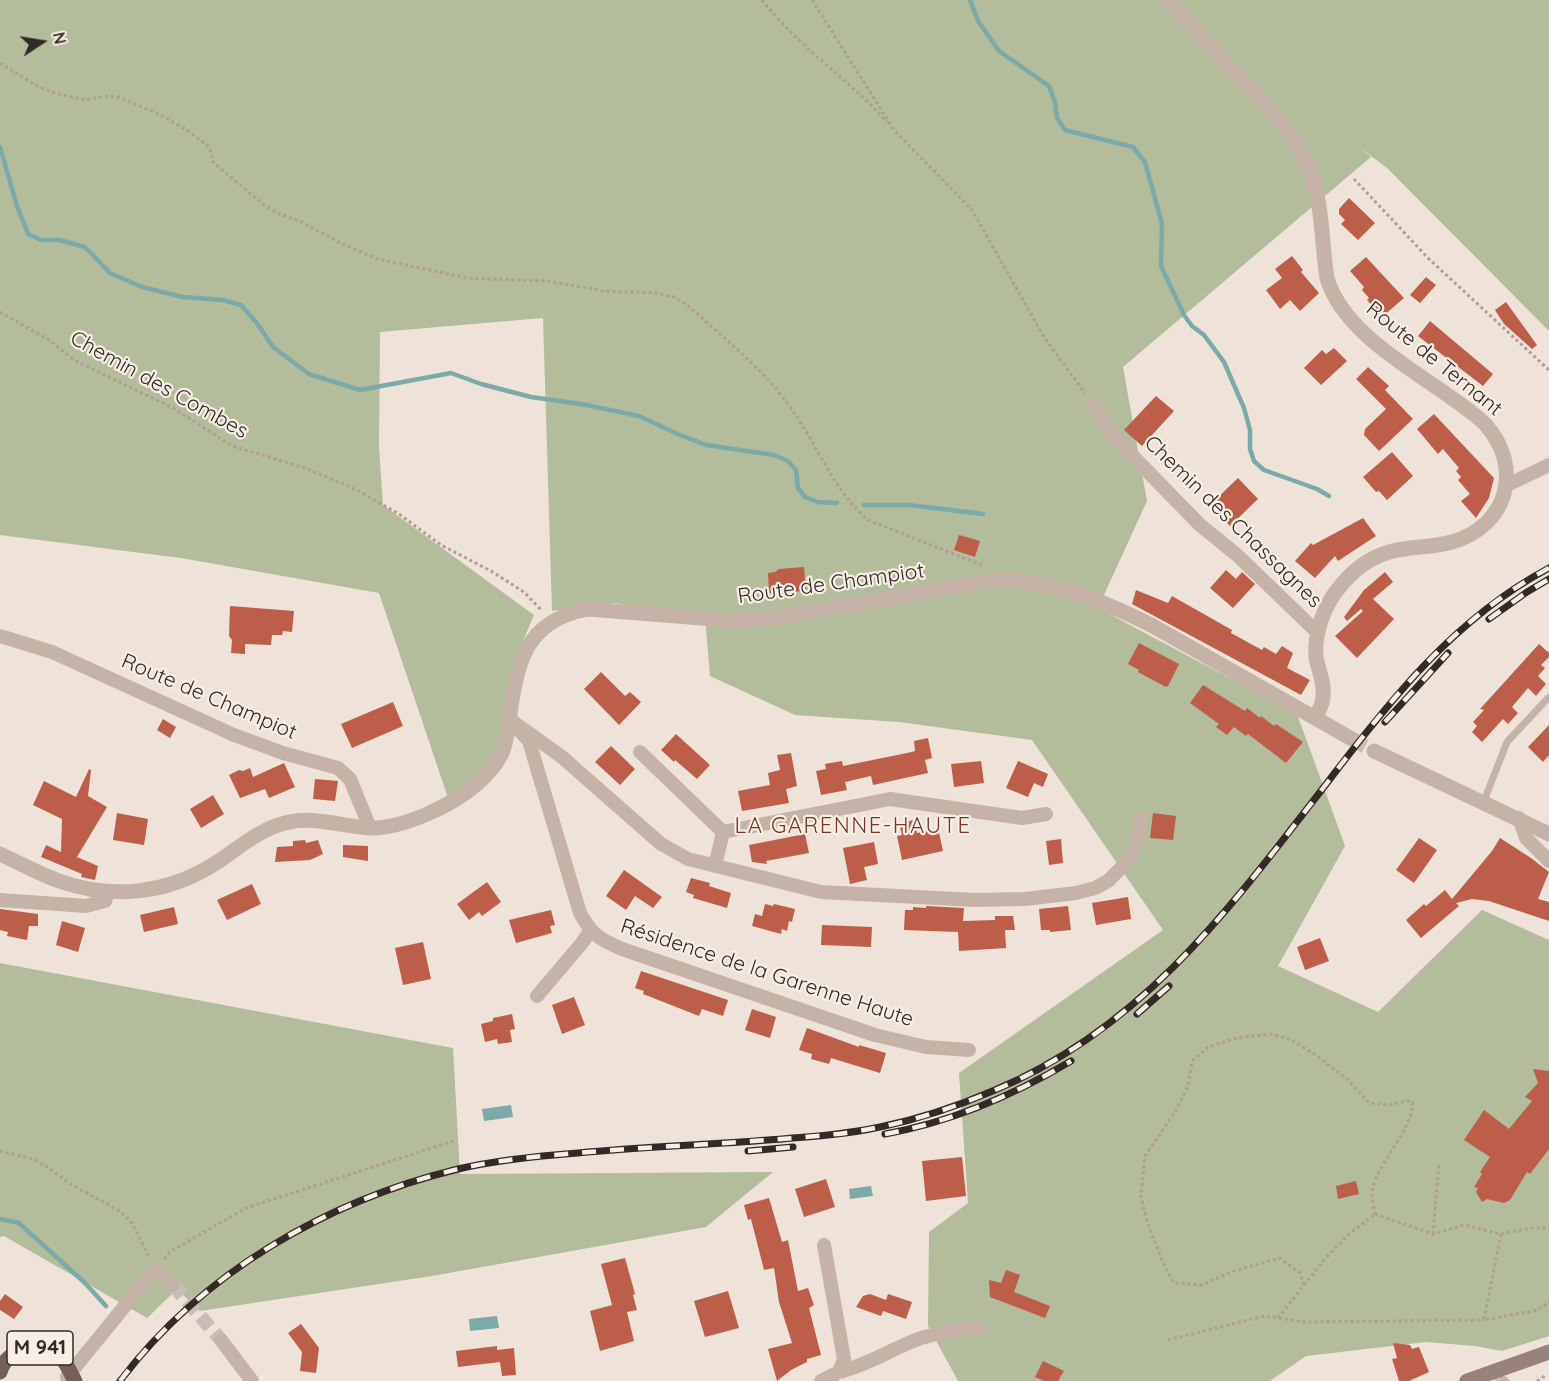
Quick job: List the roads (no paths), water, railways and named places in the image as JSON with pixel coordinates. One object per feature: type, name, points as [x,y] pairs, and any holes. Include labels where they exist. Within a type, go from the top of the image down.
[{"type":"main road","name":"M 941","points":[[0,1372],[1,1367],[12,1355],[24,1349],[36,1347],[48,1350],[62,1359],[70,1378]]},
{"type":"main road","points":[[1467,1381],[1489,1378],[1549,1352]]},
{"type":"main road","name":"M 941","points":[[3,1381],[6,1371],[14,1362],[27,1355],[39,1354],[57,1365],[70,1378]]},
{"type":"street","name":"Route de Ternant","points":[[1167,0],[1274,114],[1290,133],[1302,153],[1315,186],[1327,278],[1331,292],[1344,313],[1379,345],[1478,417],[1495,436],[1502,450],[1506,463],[1507,485]]},
{"type":"street","name":"Chemin des Chassagnes","points":[[1092,404],[1118,441],[1200,525],[1237,555],[1318,633]]},
{"type":"street","points":[[1316,718],[1324,695],[1316,654],[1318,633],[1333,595],[1356,570],[1389,552],[1445,544],[1467,536],[1482,526],[1495,512],[1507,485],[1549,465]]},
{"type":"street","name":"Route de Champiot","points":[[0,854],[61,882],[108,892],[135,892],[167,886],[189,878],[256,837],[286,822],[321,821],[370,828],[390,826],[428,813],[454,800],[477,783],[502,754],[506,742],[516,676],[525,651],[538,633],[552,621],[571,612],[588,609],[726,620],[765,619],[989,581],[1019,580],[1074,593],[1153,626],[1352,739]]},
{"type":"street","name":"Route de Champiot","points":[[0,636],[52,652],[234,735],[283,753],[338,768],[350,779],[370,828]]},
{"type":"street","points":[[509,719],[562,757],[660,844],[688,859],[821,892],[975,900],[1025,899],[1076,893],[1095,888],[1108,881],[1130,859],[1137,843],[1141,818]]},
{"type":"street","name":"Résidence de la Garenne Haute","points":[[509,719],[529,741],[572,892],[590,931],[604,941],[622,949],[875,1035],[926,1047],[969,1050]]},
{"type":"street","points":[[1374,751],[1484,801],[1549,834]]},
{"type":"street","points":[[640,752],[723,832]]},
{"type":"street","points":[[723,832],[890,799],[1022,818],[1046,814]]},
{"type":"street","points":[[1519,818],[1526,838],[1549,861]]},
{"type":"street","points":[[714,866],[723,832]]},
{"type":"street","points":[[0,900],[86,906],[105,901],[108,892]]},
{"type":"street","name":"Résidence de la Garenne Haute","points":[[537,996],[590,931]]},
{"type":"street","points":[[824,1245],[844,1359],[839,1372]]},
{"type":"street","points":[[70,1378],[155,1269],[173,1286]]},
{"type":"street","points":[[821,1381],[839,1372],[856,1368],[919,1339],[950,1330],[981,1328]]},
{"type":"street","points":[[221,1340],[252,1381]]},
{"type":"lane","points":[[1484,801],[1508,742],[1549,697]]},
{"type":"lane","points":[[1489,1378],[1502,1378],[1506,1381]]},
{"type":"water","points":[[511,1105],[513,1117],[484,1121],[482,1109]]},
{"type":"water","points":[[871,1186],[873,1196],[850,1199],[849,1189]]},
{"type":"water","points":[[497,1316],[499,1328],[470,1331],[469,1319]]},
{"type":"waterway","points":[[970,0],[978,21],[999,51],[1049,86],[1055,102],[1057,118],[1065,130],[1133,147],[1145,162],[1162,224],[1161,266],[1184,315],[1192,326],[1204,335],[1224,362],[1244,408],[1250,430],[1250,449],[1254,461],[1264,470],[1317,489],[1329,496]]},
{"type":"waterway","points":[[0,147],[17,206],[28,234],[41,240],[59,240],[85,247],[110,273],[142,287],[183,297],[223,300],[241,305],[273,347],[309,374],[360,390],[451,373],[481,384],[531,397],[639,416],[706,445],[774,455],[788,461],[796,470],[798,488],[805,497],[818,502],[837,503]]},
{"type":"waterway","points":[[864,505],[909,505],[983,514]]},
{"type":"waterway","points":[[0,1219],[19,1223],[85,1283],[106,1306]]},
{"type":"tunnel","points":[[1352,739],[1374,751]]},
{"type":"tunnel","points":[[173,1285],[221,1340]]},
{"type":"railway","points":[[120,1381],[153,1342],[189,1306],[229,1274],[271,1246],[315,1221],[362,1200],[409,1183],[458,1169],[518,1159],[810,1137],[866,1130],[953,1107],[995,1090],[1048,1064],[1096,1033],[1140,998],[1181,959],[1256,874],[1375,721],[1426,663],[1484,611],[1515,588],[1549,568]]},
{"type":"railway","points":[[1489,619],[1549,579]]},
{"type":"railway","points":[[1385,722],[1448,653]]},
{"type":"railway","points":[[1137,1014],[1169,986]]},
{"type":"railway","points":[[885,1134],[910,1129],[981,1106],[1071,1061]]},
{"type":"railway","points":[[748,1151],[793,1147]]},
{"type":"district","name":"LA GARENNE-HAUTE","points":[[853,826]]}]
